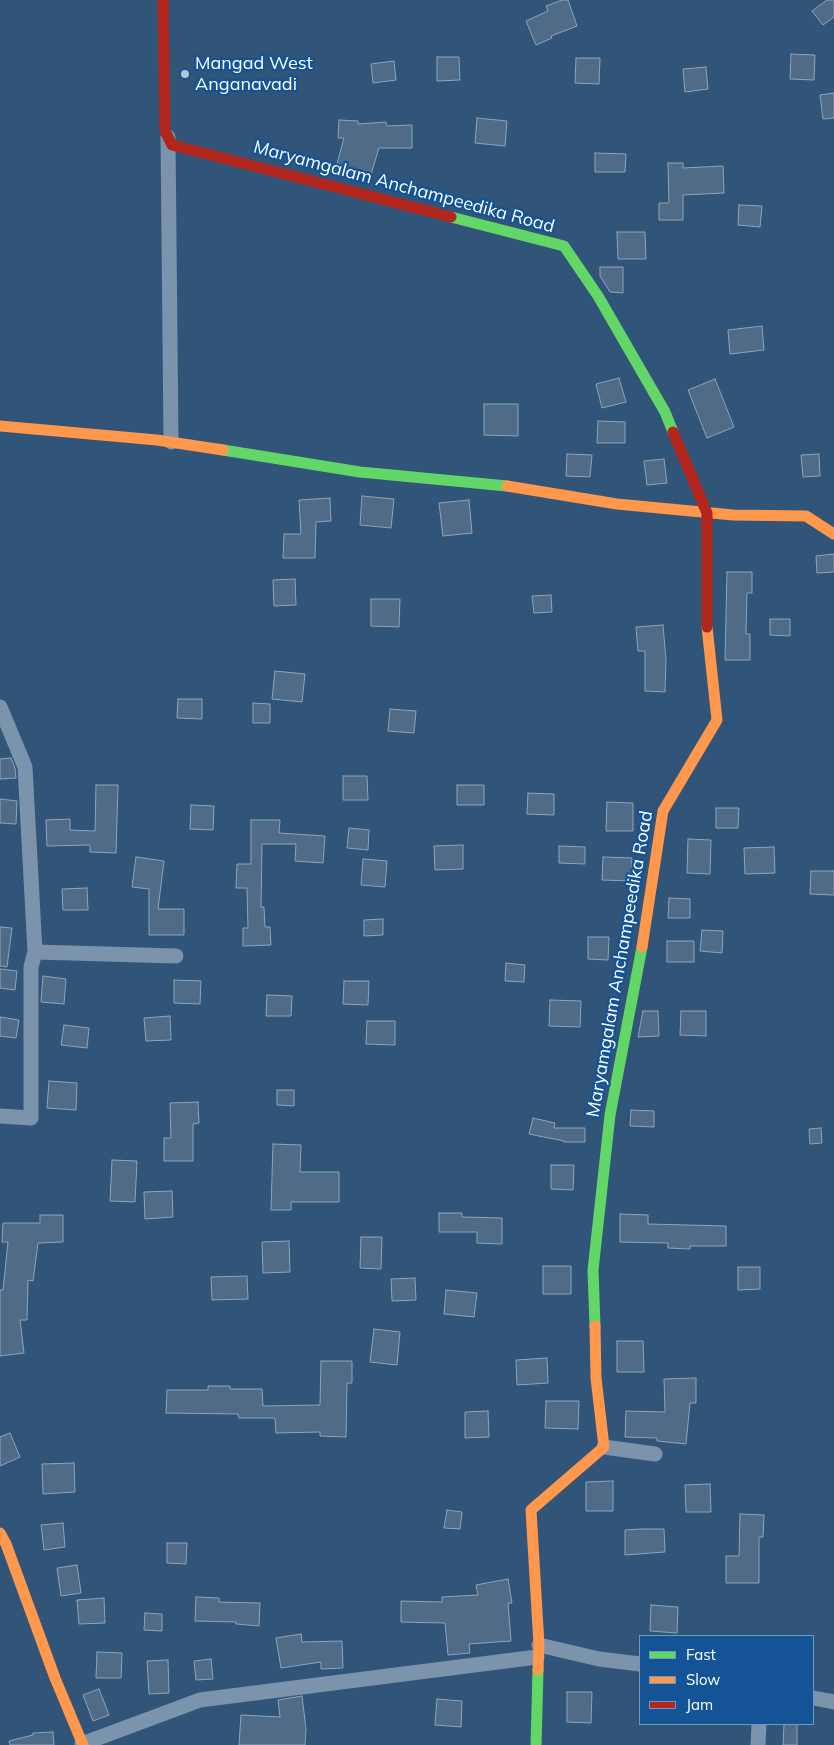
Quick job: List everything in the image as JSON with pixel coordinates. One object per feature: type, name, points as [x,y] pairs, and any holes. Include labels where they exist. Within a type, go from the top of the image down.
[{"type":"street","points":[[164,0],[165,131],[168,137],[171,442]]},
{"type":"street","name":"Maryamgalam Anchampeedika Road","points":[[168,137],[172,145],[564,246],[598,296],[665,412],[707,513],[706,620],[717,720],[663,811],[642,942],[610,1115],[592,1270],[596,1378],[604,1447]]},
{"type":"street","points":[[0,426],[171,442],[360,472],[490,483],[617,504],[733,515],[806,516],[834,534]]},
{"type":"street","points":[[0,707],[26,767],[35,952],[31,967],[31,1118],[0,1116]]},
{"type":"street","points":[[35,952],[176,956]]},
{"type":"street","points":[[536,1745],[538,1651],[531,1510],[604,1447],[655,1454]]},
{"type":"street","points":[[0,1533],[6,1544],[55,1678],[82,1745],[200,1700],[538,1651],[639,1664]]},
{"type":"street","points":[[814,1698],[834,1702]]},
{"type":"street","points":[[758,1745],[759,1725]]},
{"type":"building","points":[[562,0],[568,0],[577,26],[551,36],[552,38],[536,45],[526,21],[548,11],[546,6]]},
{"type":"building","points":[[827,0],[834,0],[834,17],[823,25],[812,11]]},
{"type":"building","points":[[791,54],[815,55],[814,80],[790,79]]},
{"type":"building","points":[[437,57],[459,57],[460,80],[437,81]]},
{"type":"building","points":[[576,58],[600,58],[599,84],[575,83]]},
{"type":"building","points":[[394,61],[396,80],[373,83],[371,64]]},
{"type":"building","points":[[706,67],[708,89],[685,92],[683,69]]},
{"type":"building","points":[[834,93],[834,118],[823,119],[820,95]]},
{"type":"building","points":[[477,118],[507,121],[505,146],[475,143]]},
{"type":"building","points":[[339,120],[358,121],[358,124],[386,122],[387,126],[412,125],[412,148],[379,148],[369,181],[335,171],[344,138],[338,138]]},
{"type":"building","points":[[595,153],[626,154],[625,172],[595,172]]},
{"type":"building","points":[[668,163],[683,163],[683,168],[723,166],[724,193],[683,195],[683,220],[659,220],[659,203],[669,203]]},
{"type":"building","points":[[739,205],[762,206],[760,227],[738,225]]},
{"type":"building","points":[[617,232],[645,232],[646,259],[618,259]]},
{"type":"building","points":[[600,267],[623,267],[623,293],[610,292],[600,276]]},
{"type":"building","points":[[762,326],[764,350],[730,354],[728,330]]},
{"type":"building","points":[[619,378],[626,402],[602,408],[596,384]]},
{"type":"building","points":[[715,379],[734,427],[707,438],[688,390]]},
{"type":"building","points":[[484,404],[518,404],[518,436],[484,435]]},
{"type":"building","points":[[598,421],[625,422],[625,443],[597,443]]},
{"type":"building","points":[[567,454],[592,455],[590,477],[566,476]]},
{"type":"building","points":[[819,454],[820,476],[803,477],[801,455]]},
{"type":"building","points":[[664,459],[667,483],[647,485],[644,461]]},
{"type":"building","points":[[362,496],[394,499],[391,528],[360,525]]},
{"type":"building","points":[[330,498],[331,521],[316,522],[315,558],[283,558],[284,534],[301,534],[299,500]]},
{"type":"building","points":[[469,500],[472,533],[443,536],[439,503]]},
{"type":"building","points":[[834,554],[834,572],[817,573],[816,556]]},
{"type":"building","points":[[727,572],[752,572],[752,593],[747,593],[746,634],[750,634],[750,660],[725,660]]},
{"type":"building","points":[[295,579],[296,605],[274,606],[273,580]]},
{"type":"building","points":[[551,595],[552,612],[534,613],[532,596]]},
{"type":"building","points":[[371,599],[400,599],[399,627],[371,626]]},
{"type":"building","points":[[770,619],[790,619],[790,636],[770,635]]},
{"type":"building","points":[[663,625],[666,660],[665,692],[645,691],[645,651],[638,651],[636,627]]},
{"type":"building","points":[[275,671],[305,674],[302,702],[272,699]]},
{"type":"building","points":[[178,699],[202,699],[202,719],[177,718]]},
{"type":"building","points":[[253,703],[270,704],[270,723],[253,723]]},
{"type":"building","points":[[390,709],[416,711],[414,733],[388,731]]},
{"type":"building","points":[[11,758],[16,778],[0,779],[0,759]]},
{"type":"building","points":[[343,776],[367,776],[368,800],[343,800]]},
{"type":"building","points":[[96,785],[118,785],[116,853],[90,852],[90,845],[47,846],[46,820],[70,819],[70,830],[95,831]]},
{"type":"building","points":[[457,785],[484,785],[484,805],[457,805]]},
{"type":"building","points":[[528,793],[554,794],[554,815],[527,814]]},
{"type":"building","points":[[0,799],[17,801],[16,824],[0,823]]},
{"type":"building","points":[[607,802],[633,803],[633,831],[606,831]]},
{"type":"building","points":[[191,805],[214,806],[213,830],[190,829]]},
{"type":"building","points":[[716,808],[739,808],[738,828],[716,828]]},
{"type":"building","points":[[251,820],[280,820],[279,833],[325,836],[323,863],[295,861],[296,844],[262,844],[261,907],[264,907],[265,927],[270,927],[271,945],[243,946],[243,928],[248,928],[247,888],[236,888],[237,864],[251,864]]},
{"type":"building","points":[[349,828],[369,830],[368,850],[347,848]]},
{"type":"building","points":[[688,839],[711,840],[710,874],[687,873]]},
{"type":"building","points":[[463,845],[463,869],[435,870],[434,846]]},
{"type":"building","points":[[559,846],[585,847],[585,864],[559,863]]},
{"type":"building","points":[[774,847],[775,873],[745,874],[744,848]]},
{"type":"building","points":[[136,857],[164,861],[158,909],[184,909],[184,935],[149,935],[149,889],[132,887]]},
{"type":"building","points":[[603,857],[632,858],[631,881],[602,880]]},
{"type":"building","points":[[363,859],[387,861],[385,887],[361,885]]},
{"type":"building","points":[[811,871],[834,871],[834,895],[810,894]]},
{"type":"building","points":[[87,888],[88,910],[63,910],[62,889]]},
{"type":"building","points":[[669,898],[690,899],[690,918],[668,918]]},
{"type":"building","points":[[383,919],[383,935],[364,936],[364,920]]},
{"type":"building","points":[[0,927],[12,928],[7,967],[0,966]]},
{"type":"building","points":[[702,930],[723,931],[722,953],[700,951]]},
{"type":"building","points":[[588,937],[609,937],[608,960],[588,959]]},
{"type":"building","points":[[667,941],[694,941],[694,962],[667,962]]},
{"type":"building","points":[[506,963],[525,965],[524,982],[505,981]]},
{"type":"building","points":[[0,969],[17,971],[15,990],[0,988]]},
{"type":"building","points":[[43,976],[66,979],[64,1004],[41,1002]]},
{"type":"building","points":[[174,980],[201,981],[200,1004],[174,1003]]},
{"type":"building","points":[[344,981],[369,981],[368,1005],[343,1004]]},
{"type":"building","points":[[267,995],[292,996],[291,1016],[266,1016]]},
{"type":"building","points":[[550,1000],[581,1001],[580,1027],[549,1026]]},
{"type":"building","points":[[643,1011],[658,1011],[659,1036],[638,1037]]},
{"type":"building","points":[[681,1011],[706,1011],[706,1036],[680,1035]]},
{"type":"building","points":[[170,1016],[171,1040],[146,1041],[144,1018]]},
{"type":"building","points":[[0,1017],[19,1020],[16,1038],[0,1036]]},
{"type":"building","points":[[367,1021],[395,1021],[395,1045],[366,1044]]},
{"type":"building","points":[[64,1025],[89,1028],[87,1048],[61,1045]]},
{"type":"building","points":[[49,1081],[77,1083],[76,1110],[47,1108]]},
{"type":"building","points":[[277,1090],[294,1090],[294,1106],[277,1105]]},
{"type":"building","points":[[198,1102],[199,1123],[193,1124],[193,1161],[164,1161],[164,1138],[171,1138],[170,1103]]},
{"type":"building","points":[[631,1110],[654,1111],[654,1127],[630,1126]]},
{"type":"building","points":[[533,1118],[555,1123],[554,1128],[585,1128],[585,1142],[564,1142],[529,1134]]},
{"type":"building","points":[[821,1128],[822,1143],[810,1144],[809,1129]]},
{"type":"building","points":[[273,1144],[301,1145],[300,1172],[339,1172],[339,1202],[291,1202],[291,1210],[271,1210]]},
{"type":"building","points":[[112,1160],[137,1161],[135,1202],[110,1201]]},
{"type":"building","points":[[551,1165],[574,1165],[573,1190],[551,1189]]},
{"type":"building","points":[[172,1191],[173,1217],[145,1219],[144,1192]]},
{"type":"building","points":[[439,1213],[462,1213],[462,1217],[502,1218],[502,1244],[477,1243],[477,1232],[439,1232]]},
{"type":"building","points":[[620,1214],[648,1215],[648,1224],[726,1226],[726,1246],[690,1246],[690,1249],[668,1248],[668,1243],[620,1242]]},
{"type":"building","points":[[40,1215],[63,1215],[63,1242],[38,1243],[33,1281],[28,1280],[27,1320],[20,1320],[24,1353],[0,1356],[0,1290],[3,1290],[8,1242],[2,1242],[3,1223],[40,1223]]},
{"type":"building","points":[[361,1237],[382,1237],[381,1269],[360,1268]]},
{"type":"building","points":[[289,1241],[290,1272],[263,1273],[262,1242]]},
{"type":"building","points":[[543,1266],[571,1266],[571,1294],[543,1294]]},
{"type":"building","points":[[738,1267],[760,1267],[760,1289],[738,1290]]},
{"type":"building","points":[[247,1276],[248,1299],[212,1300],[211,1277]]},
{"type":"building","points":[[415,1278],[416,1300],[392,1301],[391,1279]]},
{"type":"building","points":[[446,1290],[477,1293],[474,1317],[444,1314]]},
{"type":"building","points":[[374,1329],[400,1332],[397,1365],[370,1362]]},
{"type":"building","points":[[617,1341],[643,1341],[644,1372],[617,1372]]},
{"type":"building","points":[[547,1358],[548,1383],[517,1385],[516,1360]]},
{"type":"building","points":[[321,1361],[352,1361],[352,1383],[347,1383],[346,1437],[320,1436],[320,1432],[276,1433],[275,1418],[239,1418],[238,1414],[166,1413],[167,1390],[208,1390],[208,1386],[230,1386],[230,1389],[262,1389],[263,1406],[320,1405]]},
{"type":"building","points":[[696,1378],[696,1403],[690,1403],[686,1444],[657,1441],[657,1438],[625,1437],[626,1411],[665,1412],[664,1379]]},
{"type":"building","points":[[546,1401],[579,1401],[578,1429],[545,1428]]},
{"type":"building","points":[[488,1411],[489,1437],[465,1438],[465,1412]]},
{"type":"building","points":[[10,1433],[20,1457],[0,1466],[0,1437]]},
{"type":"building","points":[[74,1463],[75,1492],[43,1494],[42,1464]]},
{"type":"building","points":[[613,1481],[613,1511],[586,1511],[586,1482]]},
{"type":"building","points":[[710,1484],[711,1512],[686,1512],[685,1485]]},
{"type":"building","points":[[447,1510],[462,1512],[460,1529],[444,1528]]},
{"type":"building","points":[[740,1514],[764,1515],[763,1537],[759,1537],[759,1583],[726,1583],[726,1556],[739,1556]]},
{"type":"building","points":[[63,1523],[65,1547],[44,1550],[41,1525]]},
{"type":"building","points":[[664,1529],[665,1552],[625,1555],[625,1530]]},
{"type":"building","points":[[167,1543],[187,1543],[186,1564],[167,1563]]},
{"type":"building","points":[[77,1565],[81,1593],[61,1596],[57,1568]]},
{"type":"building","points":[[508,1579],[512,1603],[508,1603],[511,1641],[469,1644],[470,1653],[448,1655],[445,1623],[401,1622],[401,1601],[442,1602],[442,1597],[478,1595],[476,1585]]},
{"type":"building","points":[[196,1597],[219,1598],[219,1602],[260,1603],[259,1626],[236,1624],[236,1622],[195,1621]]},
{"type":"building","points":[[104,1598],[105,1623],[79,1624],[77,1600]]},
{"type":"building","points":[[651,1605],[678,1607],[677,1633],[650,1631]]},
{"type":"building","points":[[145,1613],[162,1614],[162,1631],[144,1630]]},
{"type":"building","points":[[301,1634],[302,1642],[342,1641],[343,1668],[321,1669],[321,1662],[281,1668],[276,1638]]},
{"type":"building","points":[[97,1652],[122,1653],[121,1678],[96,1678]]},
{"type":"building","points":[[211,1659],[213,1679],[196,1680],[194,1661]]},
{"type":"building","points":[[168,1660],[169,1693],[149,1694],[147,1661]]},
{"type":"building","points":[[99,1689],[109,1715],[93,1721],[83,1695]]},
{"type":"building","points":[[567,1692],[592,1692],[591,1723],[567,1722]]},
{"type":"building","points":[[302,1696],[306,1729],[305,1745],[239,1745],[241,1715],[280,1717],[278,1700]]},
{"type":"building","points":[[437,1699],[462,1701],[461,1727],[435,1725]]},
{"type":"building","points":[[784,1725],[797,1725],[797,1745],[783,1745]]},
{"type":"building","points":[[53,1732],[54,1745],[10,1745],[9,1741],[33,1735],[33,1733]]},
{"type":"traffic: fast","points":[[451,217],[564,246],[598,296],[665,412],[673,432]]},
{"type":"traffic: fast","points":[[223,450],[360,472],[507,486]]},
{"type":"traffic: fast","points":[[595,1326],[593,1270],[610,1115],[642,947]]},
{"type":"traffic: fast","points":[[536,1745],[538,1670]]},
{"type":"traffic: slow","points":[[0,426],[157,440],[223,450]]},
{"type":"traffic: slow","points":[[507,486],[617,504],[733,515],[806,516],[834,534]]},
{"type":"traffic: slow","points":[[642,947],[663,811],[717,720],[707,627]]},
{"type":"traffic: slow","points":[[538,1670],[539,1645],[531,1510],[604,1447],[596,1378],[595,1326]]},
{"type":"traffic: slow","points":[[0,1533],[6,1544],[55,1678],[83,1745]]},
{"type":"traffic: jam","points":[[163,0],[165,131],[172,145],[451,217]]},
{"type":"traffic: jam","points":[[673,432],[707,513],[707,627]]},
{"type":"place","name":"Mangad West Anganavadi","points":[[185,74]]}]
